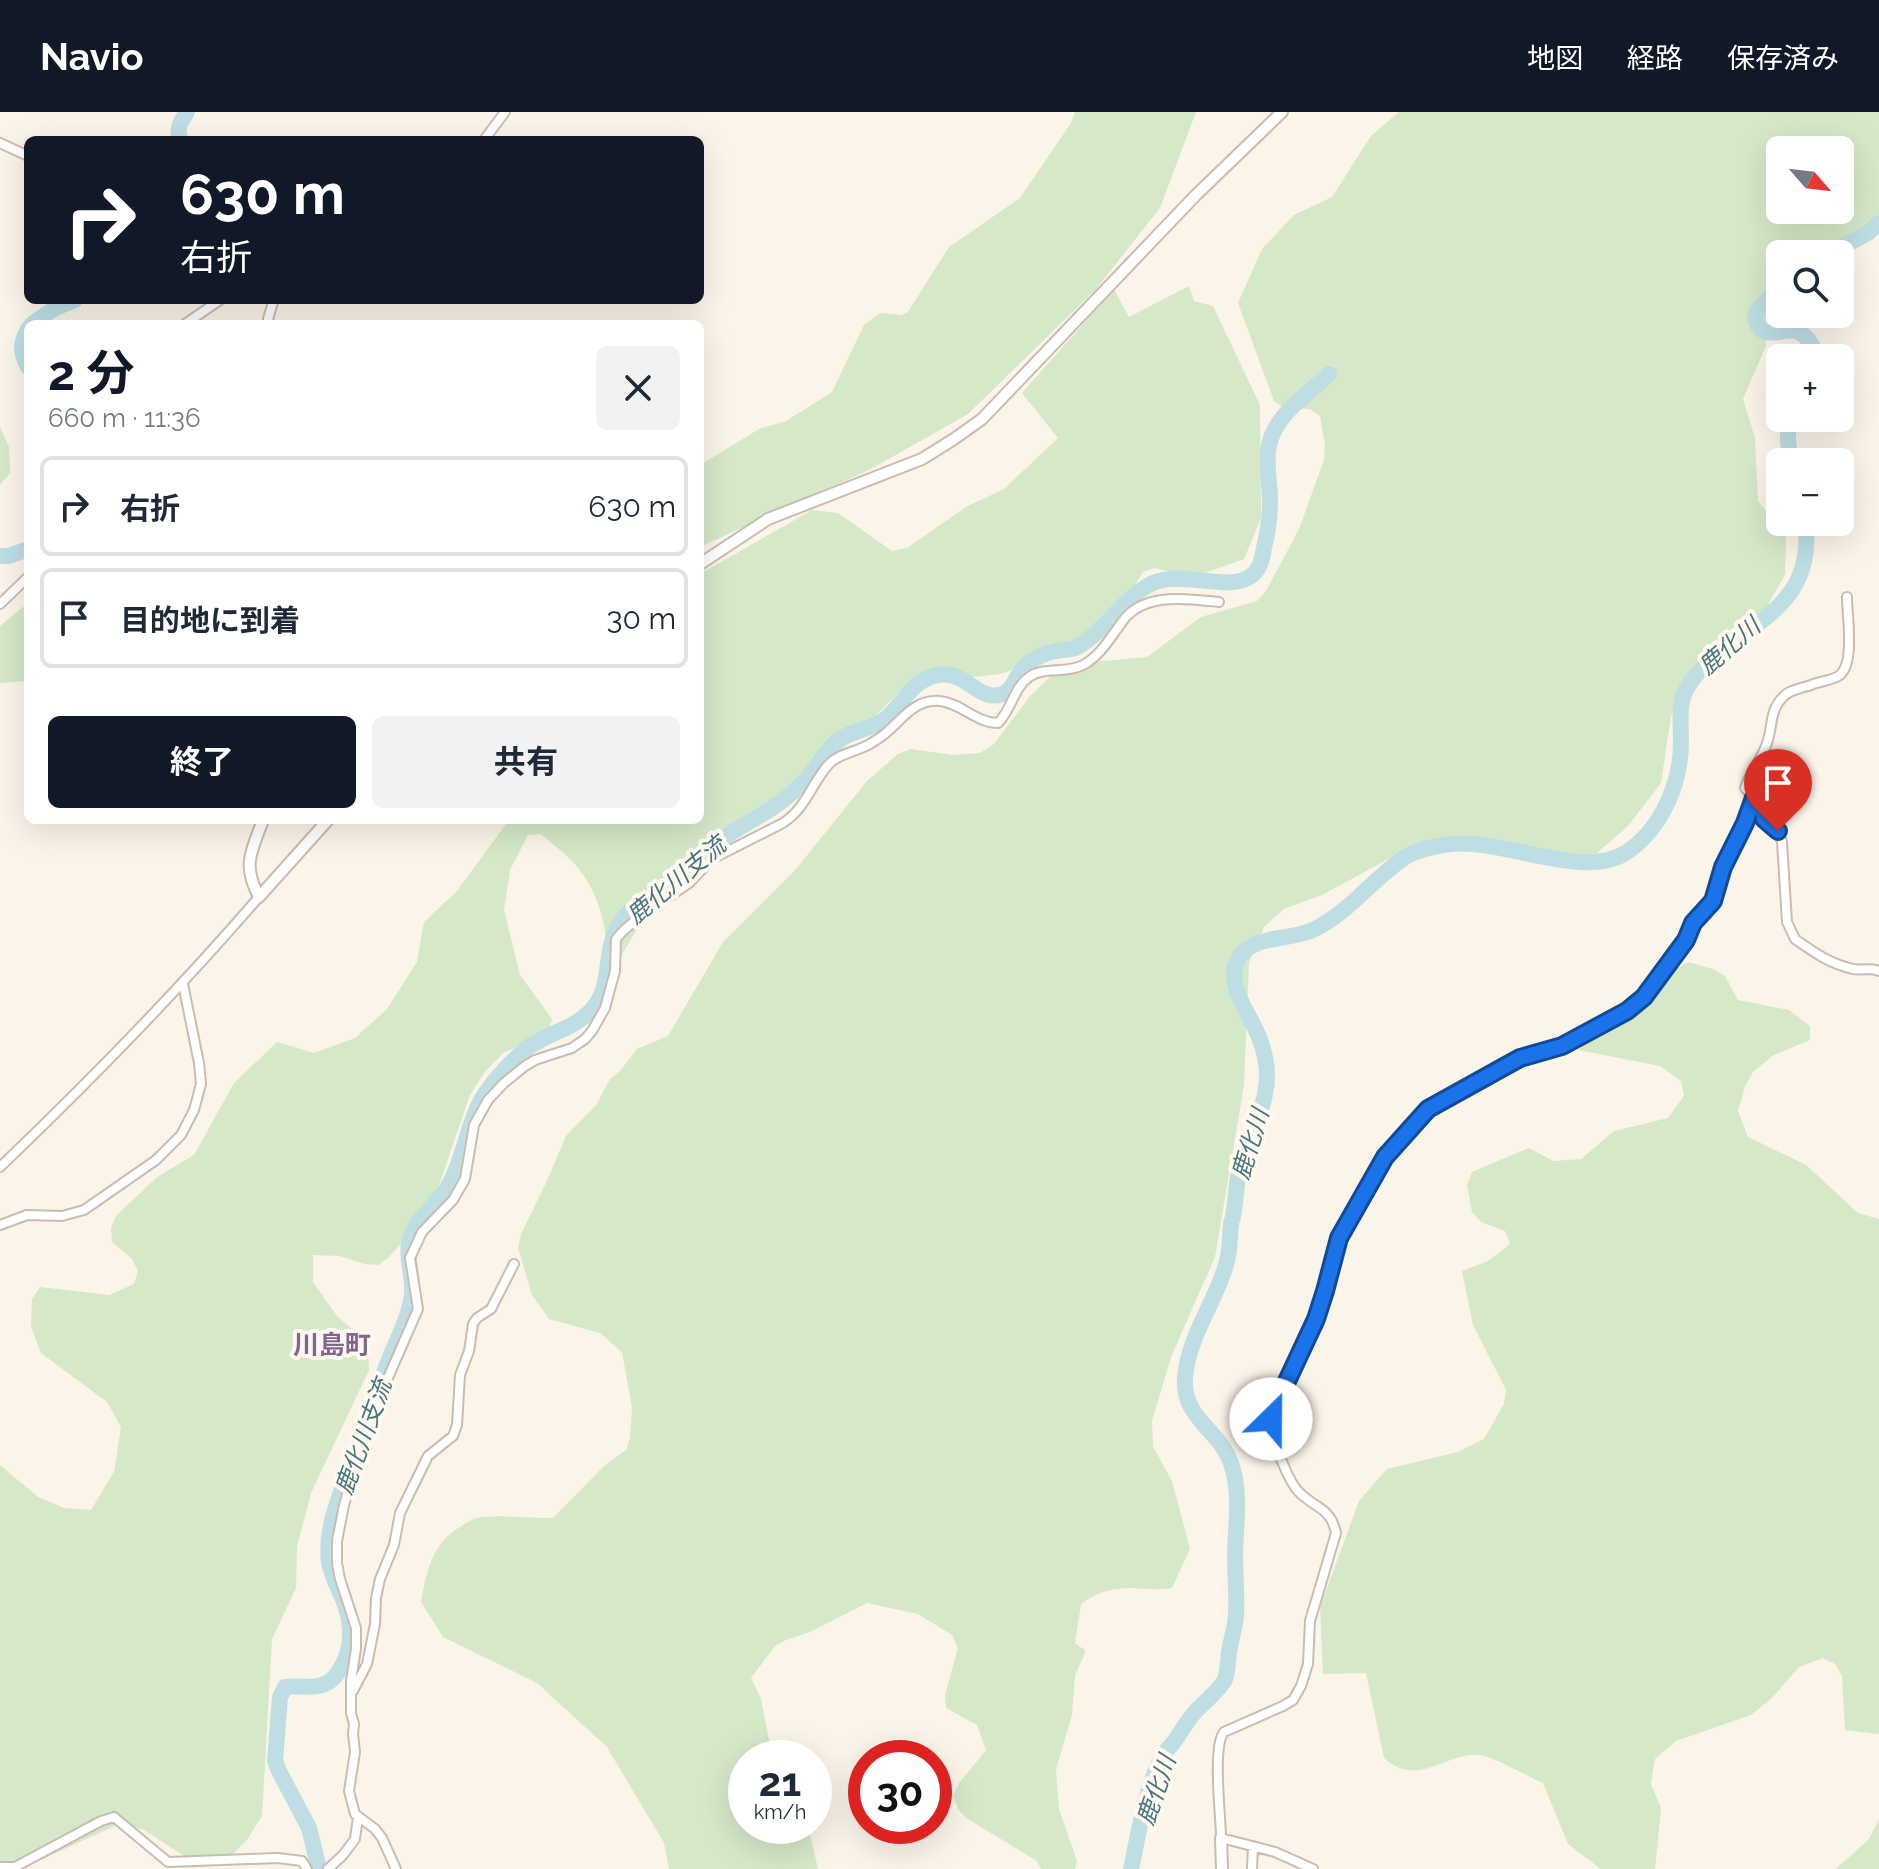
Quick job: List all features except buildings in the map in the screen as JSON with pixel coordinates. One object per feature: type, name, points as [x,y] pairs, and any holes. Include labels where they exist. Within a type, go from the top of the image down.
[{"type":"street","points":[[487,136],[505,112]]},
{"type":"street","points":[[704,561],[768,519],[922,459],[967,430],[991,409],[1196,195],[1282,112]]},
{"type":"street","points":[[0,143],[24,154]]},
{"type":"street","points":[[191,320],[214,304]]},
{"type":"street","points":[[0,604],[24,581]]},
{"type":"street","points":[[1847,597],[1849,657],[1846,667],[1831,680],[1818,682],[1782,698],[1771,718],[1768,741],[1745,788],[1762,806],[1764,819],[1778,831],[1782,842],[1787,922],[1791,934],[1828,962],[1858,970],[1873,968],[1879,971]]},
{"type":"street","points":[[396,1869],[382,1838],[353,1809],[349,1791],[355,1752],[351,1694],[356,1628],[340,1579],[337,1541],[367,1426],[418,1309],[411,1253],[422,1232],[453,1200],[465,1179],[474,1125],[488,1100],[525,1066],[572,1048],[592,1031],[605,1008],[615,971],[616,939],[622,932],[689,883],[712,859],[794,816],[835,759],[886,733],[910,709],[922,704],[948,703],[987,723],[998,723],[1023,682],[1031,675],[1082,666],[1100,652],[1128,615],[1139,607],[1172,599],[1219,602]]},
{"type":"street","points":[[1222,1869],[1220,1736],[1228,1729],[1293,1700],[1301,1686],[1308,1664],[1310,1621],[1336,1533],[1327,1513],[1299,1493],[1291,1481],[1271,1428],[1274,1409],[1316,1319],[1339,1238],[1385,1157],[1428,1109],[1520,1058],[1562,1046],[1627,1011],[1644,997],[1686,940],[1693,923],[1713,901],[1723,867],[1754,798]]},
{"type":"street","points":[[259,897],[252,885],[249,865],[262,824]]},
{"type":"street","points":[[0,1167],[183,984],[324,824]]},
{"type":"street","points":[[0,1225],[27,1215],[62,1216],[84,1210],[149,1165],[177,1140],[192,1116],[201,1084],[183,984]]},
{"type":"street","points":[[351,1694],[367,1664],[380,1579],[394,1545],[400,1513],[428,1456],[453,1436],[457,1425],[460,1375],[469,1351],[473,1324],[491,1309],[514,1264]]},
{"type":"street","points":[[0,1867],[15,1867],[114,1817],[168,1862],[278,1858],[302,1861],[307,1869]]},
{"type":"street","points":[[328,1869],[355,1839],[358,1817]]},
{"type":"street","points":[[1221,1838],[1275,1852],[1313,1869]]},
{"type":"street","points":[[1252,1869],[1253,1846]]},
{"type":"green space","points":[[1075,112],[1196,112],[1160,208],[1096,289],[968,414],[871,469],[704,545],[704,463],[759,429],[786,421],[832,392],[864,325],[880,313],[901,315],[908,312],[949,247],[1020,198],[1071,123]]},
{"type":"green space","points":[[1399,112],[1879,112],[1879,218],[1844,240],[1766,240],[1766,346],[1743,399],[1755,438],[1758,501],[1766,511],[1766,536],[1786,536],[1785,575],[1747,642],[1703,671],[1683,691],[1671,716],[1661,783],[1628,826],[1597,853],[1571,862],[1546,855],[1434,846],[1394,856],[1322,895],[1284,909],[1264,927],[1249,963],[1244,1085],[1215,1257],[1171,1357],[1152,1421],[1153,1447],[1172,1481],[1190,1549],[1172,1588],[1113,1590],[1081,1604],[1075,1643],[1086,1651],[1075,1675],[1072,1715],[1056,1769],[1059,1809],[1077,1861],[1075,1869],[1041,1869],[1037,1861],[966,1818],[958,1809],[953,1795],[986,1750],[977,1725],[946,1708],[945,1695],[958,1648],[952,1635],[918,1614],[867,1603],[775,1646],[751,1678],[761,1699],[769,1740],[728,1740],[728,1844],[812,1844],[818,1869],[669,1869],[664,1843],[607,1747],[537,1683],[443,1637],[421,1602],[435,1553],[455,1530],[483,1517],[553,1518],[604,1466],[626,1450],[630,1438],[632,1408],[622,1352],[600,1333],[549,1319],[532,1295],[518,1248],[521,1234],[566,1136],[596,1105],[610,1079],[637,1049],[668,1036],[723,942],[796,869],[867,781],[898,754],[911,749],[953,755],[980,753],[994,744],[1030,696],[1051,676],[1092,662],[1147,657],[1201,617],[1257,601],[1266,591],[1299,529],[1324,460],[1325,445],[1320,416],[1310,409],[1284,408],[1274,401],[1238,303],[1262,249],[1294,215],[1332,197],[1371,136]]},
{"type":"green space","points":[[1189,286],[1194,301],[1213,306],[1260,405],[1261,518],[1244,559],[1193,577],[1154,568],[1143,572],[1102,638],[1000,674],[974,677],[935,672],[910,681],[809,783],[715,837],[655,900],[619,959],[605,962],[606,938],[601,912],[585,878],[570,859],[541,834],[528,835],[510,870],[504,910],[520,975],[552,1019],[548,1032],[503,1053],[484,1073],[470,1095],[438,1188],[416,1227],[388,1258],[378,1265],[340,1256],[313,1255],[313,1282],[337,1316],[368,1344],[369,1370],[311,1493],[297,1547],[296,1588],[272,1639],[262,1816],[247,1840],[228,1859],[189,1859],[144,1830],[119,1824],[34,1863],[0,1862],[0,1465],[38,1497],[64,1508],[91,1510],[114,1472],[121,1427],[107,1402],[41,1353],[31,1327],[32,1299],[40,1287],[109,1295],[134,1284],[138,1271],[132,1259],[112,1242],[111,1228],[116,1216],[157,1177],[194,1155],[234,1083],[277,1042],[314,1053],[355,1038],[387,1009],[417,962],[424,922],[456,892],[506,824],[704,824],[704,572],[812,510],[838,513],[892,551],[907,548],[966,507],[1004,489],[1058,438],[1022,393],[1114,289],[1129,317]]},
{"type":"green space","points":[[0,427],[9,447],[10,473],[0,485]]},
{"type":"green space","points":[[24,606],[24,681],[0,683],[0,626]]},
{"type":"green space","points":[[1688,962],[1725,976],[1738,1000],[1789,1010],[1810,1026],[1810,1040],[1774,1055],[1753,1072],[1745,1086],[1738,1111],[1748,1137],[1806,1165],[1858,1213],[1879,1219],[1879,1734],[1845,1730],[1842,1676],[1835,1664],[1823,1658],[1799,1667],[1771,1699],[1751,1715],[1676,1741],[1655,1759],[1651,1784],[1661,1808],[1655,1869],[1601,1869],[1568,1844],[1543,1783],[1485,1756],[1459,1757],[1410,1770],[1397,1767],[1384,1758],[1366,1673],[1323,1674],[1320,1607],[1359,1501],[1387,1469],[1458,1452],[1484,1439],[1504,1404],[1506,1390],[1473,1325],[1462,1271],[1488,1261],[1510,1244],[1505,1231],[1481,1222],[1472,1212],[1467,1185],[1472,1172],[1529,1148],[1553,1161],[1581,1159],[1614,1131],[1668,1118],[1684,1096],[1681,1081],[1660,1066],[1578,1050]]},
{"type":"green space","points":[[1879,1819],[1879,1869],[1836,1869],[1869,1839]]},
{"type":"waterway","points":[[179,136],[181,122],[187,112]]},
{"type":"waterway","name":"鹿化川","points":[[1854,241],[1879,223]]},
{"type":"waterway","name":"鹿化川","points":[[1766,301],[1758,309],[1755,319],[1762,330],[1771,333],[1799,332],[1811,344]]},
{"type":"waterway","points":[[38,320],[65,304]]},
{"type":"waterway","points":[[24,339],[24,357]]},
{"type":"waterway","name":"鹿化川支流","points":[[372,1407],[410,1304],[412,1287],[408,1248],[415,1227],[446,1190],[457,1168],[475,1113],[493,1082],[529,1046],[578,1022],[594,1007],[604,986],[612,940],[623,919],[693,866],[722,839],[786,797],[841,739],[884,720],[911,691],[930,677],[942,674],[952,676],[985,694],[1003,694],[1027,664],[1045,654],[1079,646],[1098,632],[1131,598],[1151,584],[1177,579],[1230,582],[1251,576],[1260,563],[1268,530],[1270,501],[1267,459],[1273,434],[1285,414],[1329,374]]},
{"type":"waterway","name":"鹿化川","points":[[1788,432],[1789,448]]},
{"type":"waterway","name":"鹿化川","points":[[1131,1869],[1143,1811],[1157,1767],[1192,1715],[1223,1683],[1235,1620],[1237,1508],[1234,1474],[1225,1451],[1189,1403],[1185,1378],[1191,1349],[1227,1262],[1239,1171],[1266,1087],[1262,1046],[1236,988],[1235,966],[1240,956],[1255,944],[1306,933],[1328,922],[1395,864],[1428,848],[1471,844],[1566,861],[1589,862],[1609,860],[1627,852],[1650,830],[1673,788],[1680,758],[1681,706],[1690,682],[1789,595],[1800,575],[1806,551],[1805,536]]},
{"type":"waterway","points":[[0,556],[24,550]]},
{"type":"waterway","name":"鹿化川支流","points":[[319,1869],[309,1828],[275,1761],[280,1697],[285,1687],[313,1687],[329,1682],[346,1656],[350,1639],[349,1622],[331,1571],[328,1548],[337,1504],[358,1448]]},
{"type":"district","name":"川島町","points":[[332,1345]]},
{"type":"route","points":[[1271,1419],[1316,1319],[1339,1238],[1385,1157],[1412,1125],[1428,1109],[1520,1058],[1562,1046],[1627,1011],[1644,997],[1686,940],[1693,923],[1713,901],[1723,867],[1754,798],[1762,806],[1764,819],[1778,831]]}]
